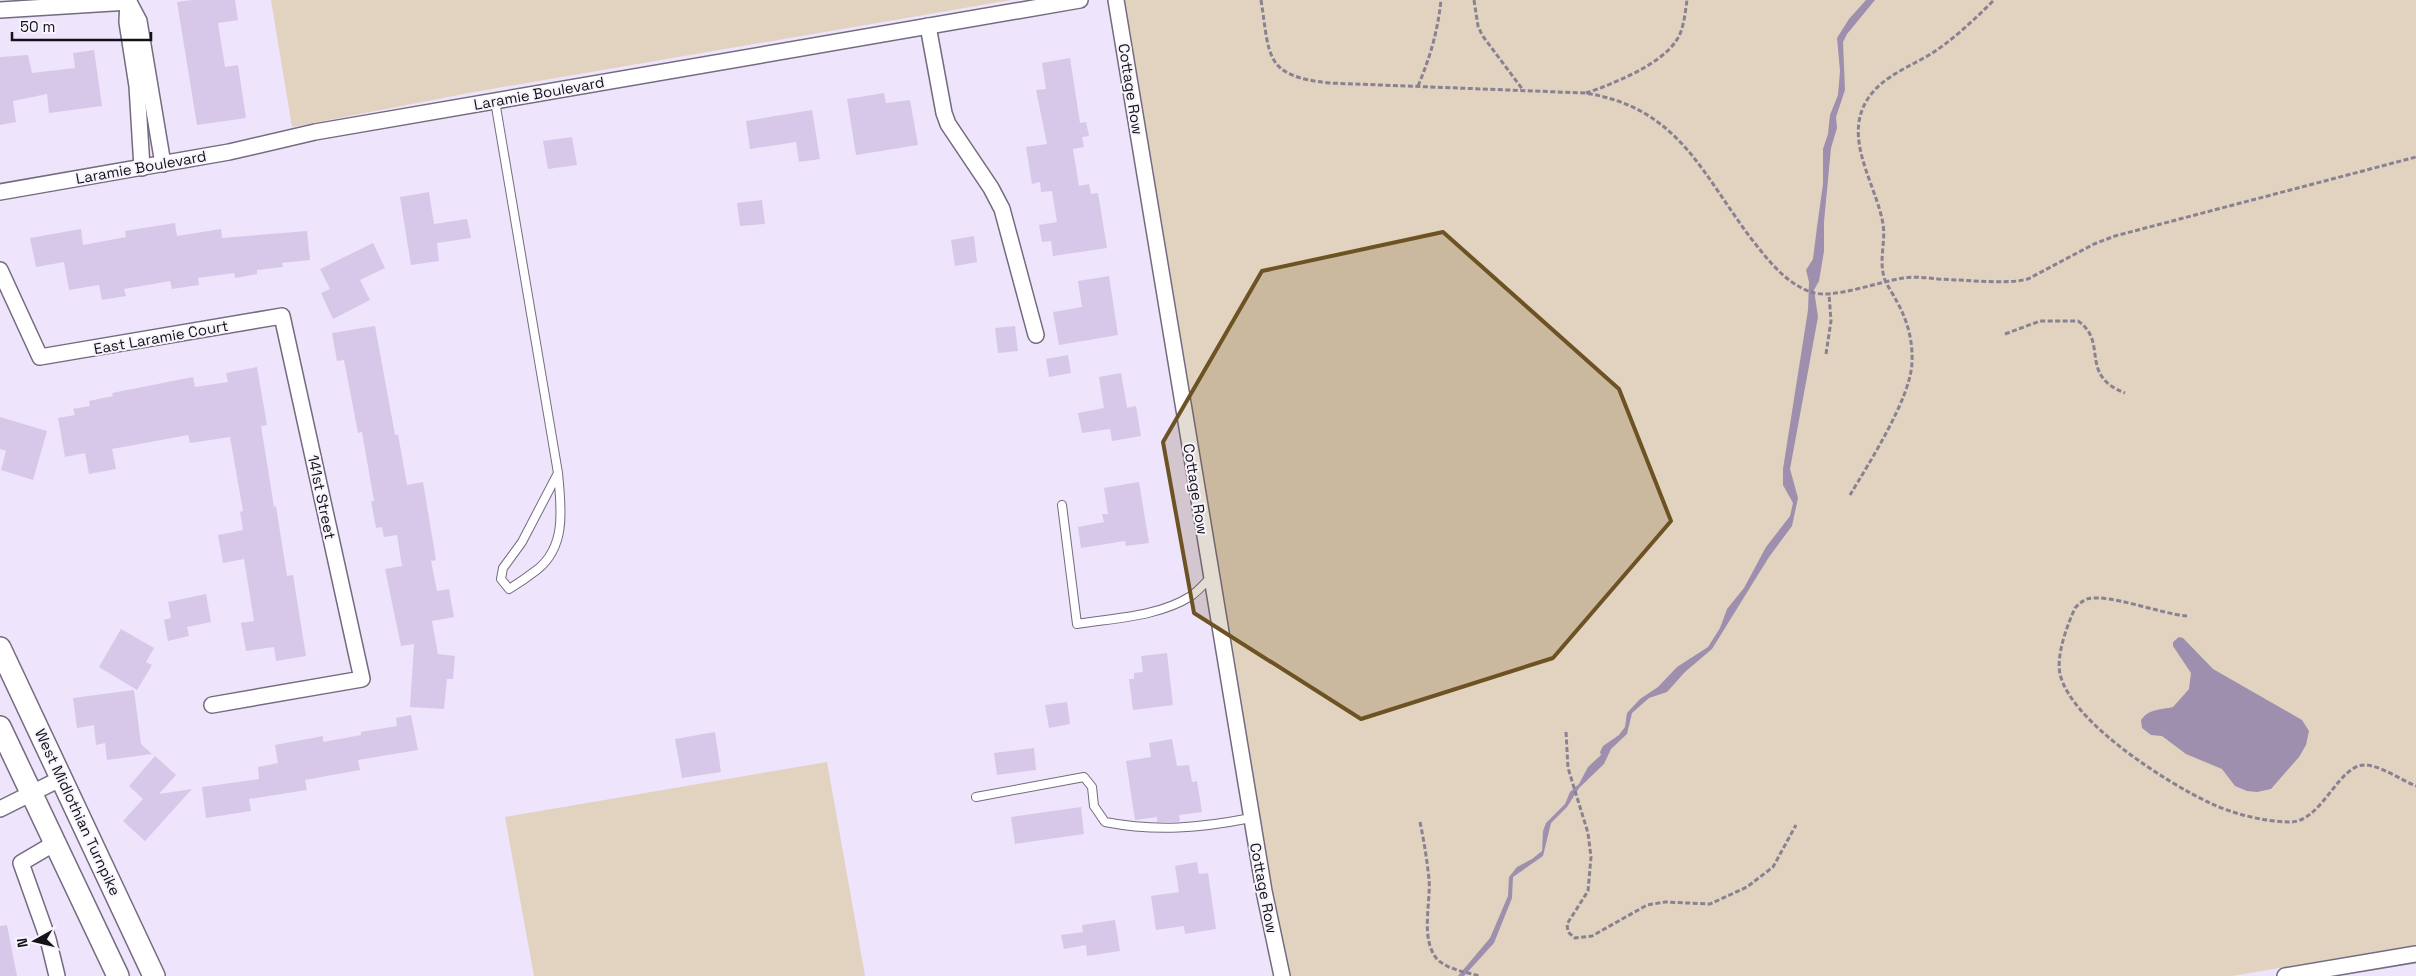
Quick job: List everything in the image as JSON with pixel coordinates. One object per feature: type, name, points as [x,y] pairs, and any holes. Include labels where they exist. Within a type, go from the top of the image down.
[{"type":"main road","name":"West Midlothian Turnpike","points":[[0,648],[154,976]]},
{"type":"main road","points":[[0,727],[118,976]]},
{"type":"street","name":"Laramie Boulevard","points":[[0,192],[229,152],[314,132],[1080,0]]},
{"type":"street","name":"Cottage Row","points":[[1116,0],[1264,891],[1282,976]]},
{"type":"street","points":[[0,10],[129,1]]},
{"type":"street","points":[[129,1],[139,21],[164,164]]},
{"type":"street","points":[[129,1],[127,22],[137,86],[142,168]]},
{"type":"street","points":[[928,26],[946,118],[991,188],[1002,209],[1036,335]]},
{"type":"street","name":"East Laramie Court","points":[[0,270],[40,357],[282,316]]},
{"type":"street","name":"141st Street","points":[[212,705],[362,679],[282,316]]},
{"type":"street","points":[[0,809],[62,778]]},
{"type":"street","points":[[55,843],[21,863],[48,939],[57,976]]},
{"type":"street","points":[[2285,976],[2416,954]]},
{"type":"lane","points":[[495,101],[558,473],[562,514],[558,542],[540,568],[509,589],[501,579],[503,568],[522,542],[558,473]]},
{"type":"lane","points":[[1062,505],[1077,624],[1145,614],[1192,595],[1211,577]]},
{"type":"lane","points":[[976,797],[1084,777],[1092,787],[1094,806],[1105,822],[1139,828],[1175,828],[1219,824],[1252,818]]},
{"type":"path","points":[[1261,0],[1270,51],[1275,62],[1286,74],[1308,81],[1585,93],[1624,102],[1664,126],[1702,169],[1764,254],[1785,277],[1801,288],[1813,293],[1829,294],[1907,278],[2018,281],[2028,279],[2094,244],[2115,236],[2416,157]]},
{"type":"path","points":[[1418,86],[1436,34],[1441,0]]},
{"type":"path","points":[[1474,0],[1478,26],[1482,35],[1514,81],[1523,90]]},
{"type":"path","points":[[1585,93],[1625,78],[1671,47],[1682,31],[1687,0]]},
{"type":"path","points":[[1850,495],[1895,414],[1911,372],[1912,350],[1909,330],[1903,313],[1886,281],[1882,265],[1884,225],[1859,142],[1860,117],[1864,106],[1876,88],[1887,79],[1936,50],[1957,35],[1994,0]]},
{"type":"path","points":[[1826,354],[1831,322],[1829,294]]},
{"type":"path","points":[[2005,334],[2040,321],[2078,321],[2089,333],[2097,365],[2104,381],[2113,388],[2125,393]]},
{"type":"path","points":[[2186,616],[2164,614],[2094,598],[2080,603],[2075,608],[2060,656],[2062,681],[2068,693],[2094,725],[2119,746],[2191,793],[2212,804],[2254,817],[2282,821],[2293,822],[2311,813],[2346,774],[2360,765],[2369,766],[2416,786]]},
{"type":"path","points":[[1566,732],[1568,768],[1590,844],[1590,880],[1584,899],[1570,918],[1566,927],[1570,936],[1580,939],[1592,936],[1648,905],[1665,902],[1710,904],[1747,887],[1773,867],[1796,825]]},
{"type":"path","points":[[1420,822],[1429,881],[1429,939],[1432,949],[1439,960],[1454,969],[1479,976]]},
{"type":"highlighted area","points":[[1443,232],[1619,389],[1671,521],[1553,658],[1361,719],[1194,613],[1163,442],[1262,271]]},
{"type":"shaded area","points":[[271,0],[1011,0],[474,92],[292,127]]},
{"type":"shaded area","points":[[1122,0],[2416,0],[2416,945],[2232,976],[1288,976],[1267,878]]},
{"type":"shaded area","points":[[1866,0],[1875,0],[1847,34],[1843,42],[1845,90],[1836,117],[1837,128],[1831,148],[1824,222],[1824,251],[1819,281],[1814,290],[1818,317],[1790,469],[1798,498],[1792,526],[1769,557],[1712,649],[1685,672],[1667,692],[1649,698],[1632,713],[1627,734],[1611,749],[1604,764],[1579,788],[1567,807],[1551,823],[1543,856],[1513,877],[1512,898],[1494,943],[1464,976],[1458,976],[1490,938],[1508,896],[1509,877],[1517,867],[1542,851],[1543,831],[1546,823],[1565,804],[1570,792],[1579,784],[1588,767],[1601,755],[1600,752],[1603,746],[1619,735],[1625,727],[1627,713],[1640,699],[1658,687],[1677,667],[1708,647],[1720,628],[1727,609],[1744,588],[1766,547],[1790,516],[1793,503],[1783,485],[1783,469],[1808,310],[1809,282],[1806,270],[1813,259],[1823,184],[1823,149],[1828,134],[1830,115],[1838,95],[1840,71],[1837,38],[1849,19]]},
{"type":"shaded area","points":[[2179,637],[2183,638],[2213,669],[2302,720],[2309,731],[2306,745],[2299,757],[2271,789],[2257,792],[2247,791],[2235,786],[2222,769],[2186,754],[2162,736],[2151,735],[2142,728],[2141,720],[2144,716],[2156,710],[2173,707],[2189,689],[2191,673],[2173,646],[2173,642]]},
{"type":"shaded area","points":[[827,762],[865,976],[534,976],[505,817]]},
{"type":"building","points":[[235,0],[238,20],[218,23],[225,67],[238,65],[246,118],[197,125],[177,2]]},
{"type":"building","points":[[94,50],[102,106],[49,113],[47,94],[13,101],[16,122],[0,125],[0,57],[28,55],[32,73],[75,68],[73,53]]},
{"type":"building","points":[[1070,58],[1080,123],[1086,122],[1089,136],[1082,137],[1084,147],[1073,149],[1079,186],[1089,184],[1091,194],[1098,193],[1107,248],[1053,256],[1051,241],[1042,242],[1039,225],[1057,222],[1052,191],[1041,192],[1040,182],[1032,184],[1026,147],[1047,144],[1036,90],[1046,89],[1042,63]]},
{"type":"building","points":[[884,93],[886,103],[910,100],[918,145],[856,155],[847,99]]},
{"type":"building","points":[[812,110],[820,159],[799,162],[796,142],[750,149],[746,121]]},
{"type":"building","points":[[572,137],[577,165],[548,169],[543,141]]},
{"type":"building","points":[[429,192],[434,224],[467,219],[471,238],[437,243],[439,261],[411,265],[400,197]]},
{"type":"building","points":[[762,200],[765,224],[740,226],[737,203]]},
{"type":"building","points":[[175,223],[177,236],[221,229],[222,238],[307,231],[310,260],[282,263],[283,267],[257,270],[257,274],[235,278],[234,273],[198,278],[199,285],[172,289],[170,281],[124,289],[126,296],[102,300],[99,285],[69,290],[64,262],[36,267],[30,238],[81,229],[83,245],[126,237],[125,231]]},
{"type":"building","points":[[974,236],[977,262],[955,266],[951,240]]},
{"type":"building","points":[[373,243],[385,268],[360,280],[370,300],[333,319],[321,293],[330,289],[320,269]]},
{"type":"building","points":[[1109,276],[1118,335],[1059,345],[1053,312],[1082,307],[1078,281]]},
{"type":"building","points":[[375,326],[395,435],[398,434],[407,485],[423,482],[436,560],[431,561],[437,591],[449,589],[454,617],[432,621],[438,654],[455,656],[453,679],[447,679],[444,709],[410,707],[414,644],[401,646],[385,569],[402,566],[397,535],[384,537],[382,527],[376,528],[371,501],[374,501],[362,432],[358,433],[344,360],[337,361],[332,333]]},
{"type":"building","points":[[1015,326],[1018,351],[998,353],[995,328]]},
{"type":"building","points":[[1068,355],[1071,373],[1049,377],[1046,359]]},
{"type":"building","points":[[257,367],[267,425],[261,426],[274,507],[276,506],[287,576],[293,575],[306,656],[276,661],[274,647],[246,651],[241,623],[254,621],[244,559],[223,563],[218,535],[243,530],[240,512],[243,511],[230,437],[190,443],[188,435],[112,449],[116,469],[89,474],[85,453],[65,457],[58,418],[75,415],[73,409],[90,406],[89,401],[113,396],[112,393],[193,377],[195,387],[228,382],[226,373]]},
{"type":"building","points":[[1121,373],[1127,408],[1136,406],[1141,436],[1112,441],[1110,429],[1082,433],[1078,413],[1104,408],[1099,377]]},
{"type":"building","points":[[0,417],[47,431],[33,480],[1,470],[6,451],[0,449]]},
{"type":"building","points":[[1139,482],[1149,543],[1126,546],[1125,541],[1081,548],[1078,527],[1104,522],[1102,514],[1108,514],[1104,488]]},
{"type":"building","points":[[206,594],[211,622],[187,627],[189,636],[168,641],[164,620],[171,618],[168,602]]},
{"type":"building","points":[[121,629],[154,648],[146,662],[152,665],[137,690],[99,667]]},
{"type":"building","points":[[1167,653],[1173,705],[1133,710],[1129,679],[1134,679],[1134,673],[1143,672],[1141,656]]},
{"type":"building","points":[[134,690],[141,744],[152,754],[107,760],[105,743],[96,745],[94,725],[77,728],[73,698]]},
{"type":"building","points":[[1067,702],[1070,724],[1049,728],[1045,705]]},
{"type":"building","points":[[411,715],[418,750],[358,760],[360,770],[305,780],[307,790],[249,799],[251,811],[206,818],[202,787],[259,779],[258,767],[278,763],[275,745],[323,736],[323,742],[361,735],[361,732],[397,726],[396,718]]},
{"type":"building","points":[[715,732],[721,772],[682,778],[675,739]]},
{"type":"building","points":[[1172,739],[1177,766],[1189,765],[1192,782],[1197,781],[1202,812],[1179,815],[1180,821],[1177,822],[1157,822],[1157,817],[1135,820],[1126,761],[1151,757],[1149,743]]},
{"type":"building","points":[[1034,748],[1036,770],[997,775],[994,753]]},
{"type":"building","points":[[155,756],[176,775],[159,794],[192,789],[145,841],[123,821],[143,799],[129,786]]},
{"type":"building","points":[[1081,807],[1084,834],[1015,844],[1011,817]]},
{"type":"building","points":[[1197,862],[1199,874],[1208,873],[1216,929],[1185,934],[1184,926],[1156,930],[1151,896],[1179,892],[1175,866]]},
{"type":"building","points":[[1115,920],[1120,951],[1087,956],[1086,945],[1064,949],[1061,935],[1083,932],[1082,925]]},
{"type":"building","points":[[7,925],[17,976],[0,976],[0,926]]}]
